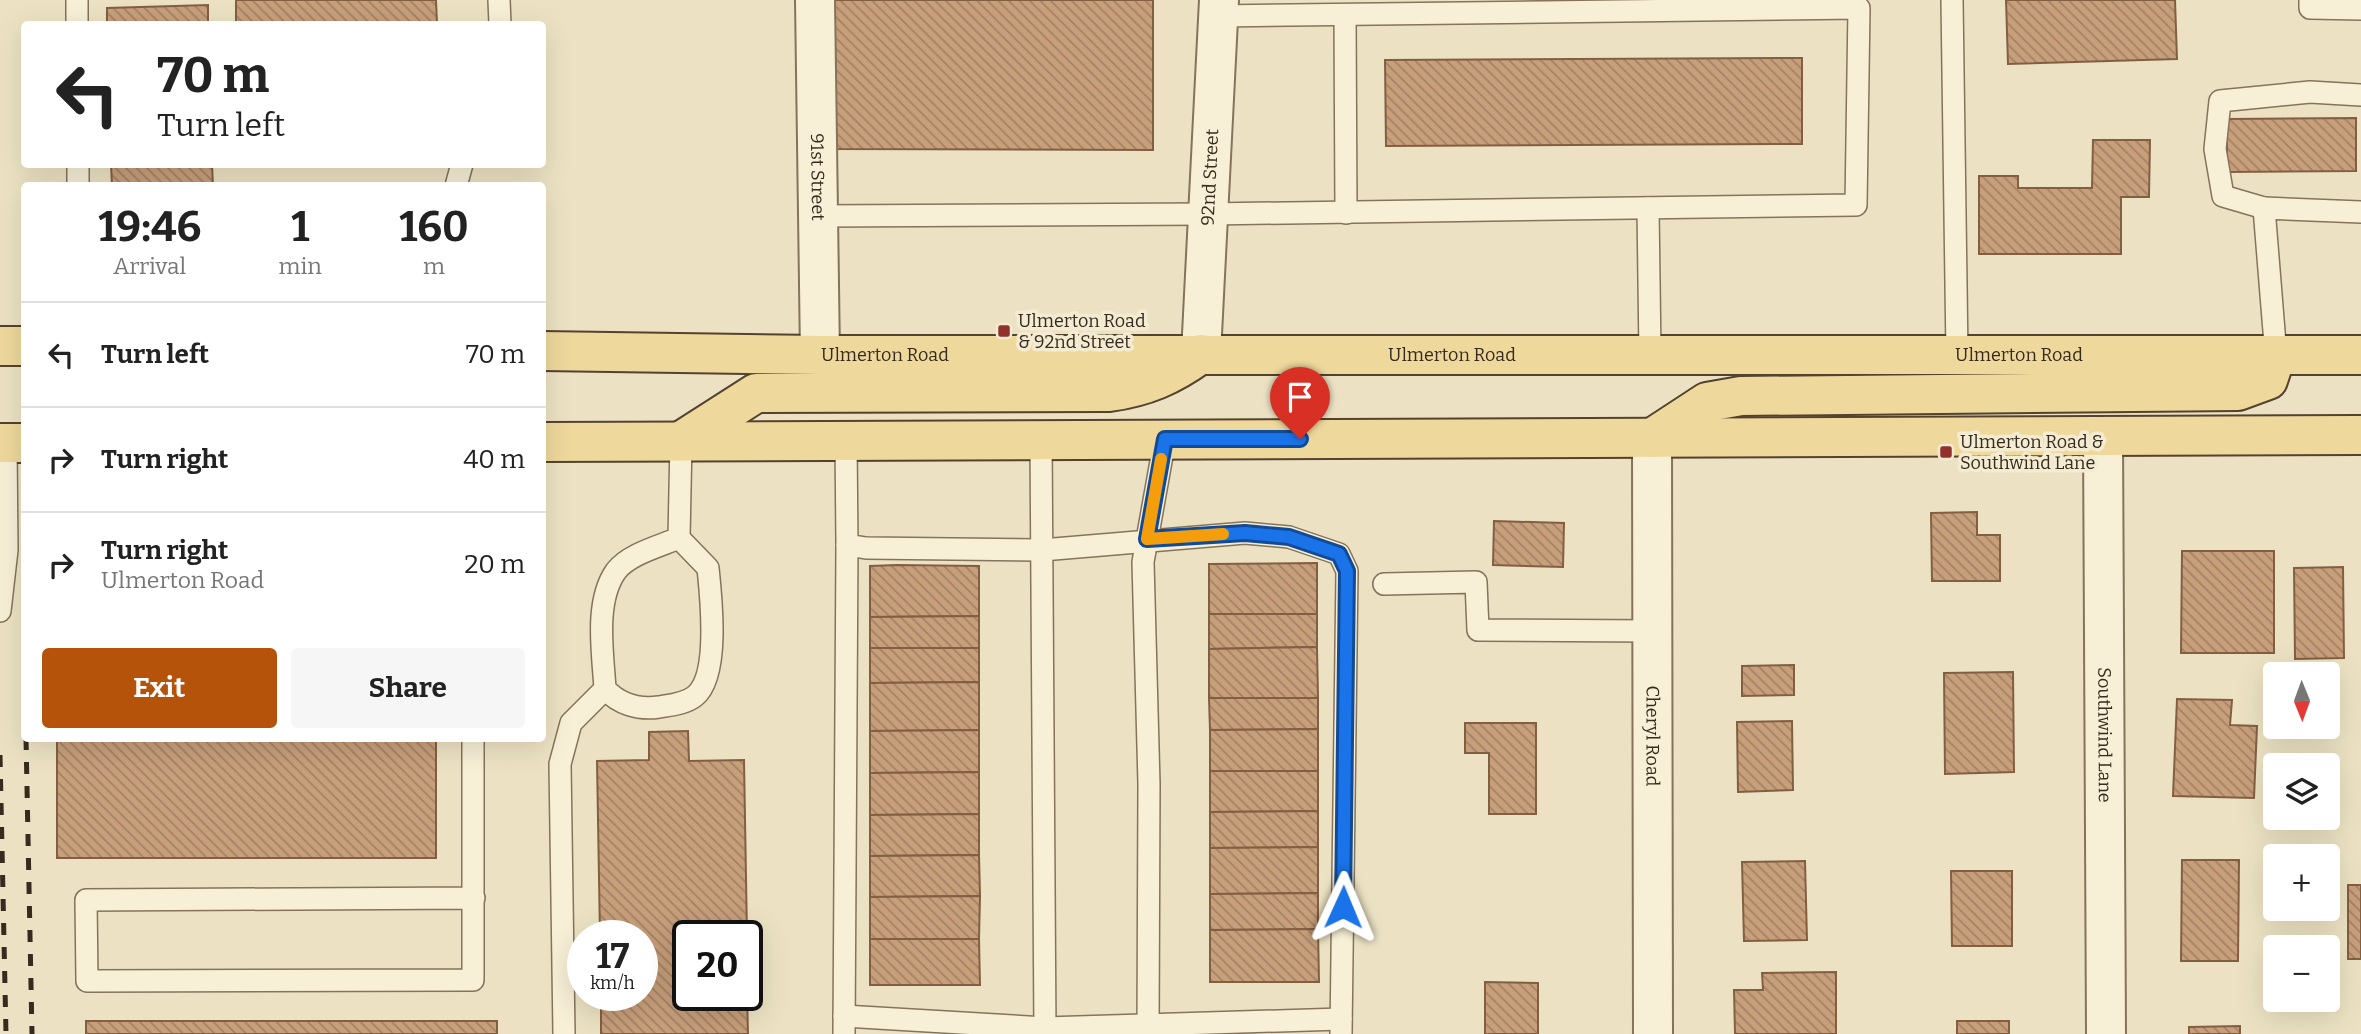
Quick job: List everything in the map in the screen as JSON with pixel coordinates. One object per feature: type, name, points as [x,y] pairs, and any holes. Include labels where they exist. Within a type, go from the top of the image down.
[{"type":"main road","points":[[0,346],[21,346]]},
{"type":"main road","name":"Ulmerton Road","points":[[546,351],[820,355],[2361,355]]},
{"type":"main road","points":[[681,441],[756,393],[1109,393],[1139,388],[1173,374],[1201,354]]},
{"type":"main road","points":[[1652,438],[1707,402],[1741,396],[2226,392],[2268,380],[2276,356]]},
{"type":"main road","points":[[546,442],[2361,435]]},
{"type":"street","name":"91st Street","points":[[815,0],[820,355]]},
{"type":"street","name":"92nd Street","points":[[1201,354],[1219,8]]},
{"type":"street","name":"Southwind Lane","points":[[2103,436],[2106,1034]]},
{"type":"street","name":"Cheryl Road","points":[[1652,438],[1653,1034]]},
{"type":"lane","points":[[77,0],[78,21]]},
{"type":"lane","points":[[499,0],[500,21]]},
{"type":"lane","points":[[1952,0],[1957,355]]},
{"type":"lane","points":[[2310,0],[2310,8],[2361,9]]},
{"type":"lane","points":[[818,216],[1208,215],[1856,205],[1859,8],[1345,15],[1219,8]]},
{"type":"lane","points":[[1345,15],[1346,213]]},
{"type":"lane","points":[[2361,94],[2309,92],[2220,101],[2215,149],[2224,196],[2264,208],[2361,212]]},
{"type":"lane","points":[[1648,208],[1650,354]]},
{"type":"lane","points":[[2264,208],[2276,356]]},
{"type":"lane","points":[[1147,1030],[1149,785],[1143,562],[1165,439]]},
{"type":"lane","points":[[1041,440],[1045,1031]]},
{"type":"lane","points":[[0,611],[14,441]]},
{"type":"lane","points":[[679,538],[640,555],[617,570],[607,590],[602,626],[605,689],[618,703],[653,707],[682,703],[697,695],[706,680],[711,654],[708,568],[679,538],[681,441]]},
{"type":"lane","points":[[846,441],[844,1025],[1045,1031],[1341,1026],[1347,571],[1339,554],[1289,537],[1231,534],[1147,539],[1042,550],[866,548],[847,545]]},
{"type":"lane","points":[[1384,584],[1476,582],[1478,630],[1653,631]]},
{"type":"lane","points":[[564,1034],[560,764],[571,723],[605,689]]},
{"type":"lane","points":[[473,742],[474,898],[474,980],[87,981],[86,900],[474,898]]},
{"type":"building","points":[[236,0],[436,0],[437,21],[236,21]]},
{"type":"building","points":[[827,0],[1153,0],[1153,150],[829,149]]},
{"type":"building","points":[[2006,0],[2175,0],[2177,59],[2008,64]]},
{"type":"building","points":[[208,5],[208,21],[107,21],[107,8]]},
{"type":"building","points":[[1802,58],[1802,144],[1386,146],[1385,60]]},
{"type":"building","points":[[2356,118],[2356,171],[2227,172],[2227,119]]},
{"type":"building","points":[[2093,140],[2150,140],[2149,197],[2121,197],[2121,254],[1979,254],[1979,176],[2018,176],[2018,188],[2092,188]]},
{"type":"building","points":[[111,168],[212,168],[213,182],[112,182]]},
{"type":"building","points":[[1977,512],[1977,535],[2000,535],[2000,581],[1932,581],[1931,513]]},
{"type":"building","points":[[1494,521],[1564,523],[1563,567],[1493,565]]},
{"type":"building","points":[[2182,551],[2274,551],[2274,653],[2181,653]]},
{"type":"building","points":[[1317,563],[1317,614],[1209,614],[1209,564]]},
{"type":"building","points":[[870,566],[979,566],[979,616],[870,617]]},
{"type":"building","points":[[2343,567],[2344,658],[2295,659],[2294,568]]},
{"type":"building","points":[[1209,614],[1317,614],[1317,647],[1209,649]]},
{"type":"building","points":[[979,616],[979,648],[870,648],[870,617]]},
{"type":"building","points":[[1317,647],[1318,698],[1209,698],[1209,649]]},
{"type":"building","points":[[870,648],[979,648],[979,682],[870,683]]},
{"type":"building","points":[[1794,665],[1794,695],[1742,696],[1742,666]]},
{"type":"building","points":[[2013,672],[2014,772],[1945,774],[1944,673]]},
{"type":"building","points":[[979,682],[979,730],[870,731],[870,683]]},
{"type":"building","points":[[1209,698],[1318,698],[1318,729],[1210,730]]},
{"type":"building","points":[[2177,699],[2232,700],[2230,725],[2257,726],[2254,798],[2173,796]]},
{"type":"building","points":[[1792,721],[1793,790],[1738,792],[1737,722]]},
{"type":"building","points":[[1465,723],[1536,723],[1536,814],[1489,814],[1489,753],[1465,753]]},
{"type":"building","points":[[1318,729],[1318,771],[1210,771],[1210,730]]},
{"type":"building","points":[[979,730],[979,772],[870,773],[870,731]]},
{"type":"building","points":[[688,731],[689,761],[744,760],[747,920],[672,920],[672,1011],[747,1011],[748,1034],[601,1034],[601,1011],[658,1011],[658,920],[600,920],[597,761],[649,760],[649,732]]},
{"type":"building","points":[[57,742],[436,742],[436,858],[57,858]]},
{"type":"building","points":[[1210,771],[1318,771],[1318,811],[1210,812]]},
{"type":"building","points":[[979,772],[979,814],[870,815],[870,773]]},
{"type":"building","points":[[1318,811],[1318,847],[1210,848],[1210,812]]},
{"type":"building","points":[[979,814],[979,855],[870,856],[870,815]]},
{"type":"building","points":[[1318,847],[1318,893],[1210,894],[1210,848]]},
{"type":"building","points":[[979,855],[980,896],[870,897],[870,856]]},
{"type":"building","points":[[2182,860],[2239,860],[2238,961],[2181,961]]},
{"type":"building","points":[[1805,861],[1807,940],[1744,941],[1742,862]]},
{"type":"building","points":[[1951,871],[2012,871],[2012,946],[1952,946]]},
{"type":"building","points":[[2348,885],[2361,885],[2361,959],[2348,959]]},
{"type":"building","points":[[1318,893],[1318,929],[1210,930],[1210,894]]},
{"type":"building","points":[[980,896],[979,939],[870,939],[870,897]]},
{"type":"building","points":[[1318,929],[1319,982],[1210,982],[1210,930]]},
{"type":"building","points":[[870,939],[979,939],[980,985],[870,985]]},
{"type":"building","points":[[1836,972],[1836,1034],[1735,1034],[1734,990],[1763,990],[1762,973]]},
{"type":"building","points":[[1485,982],[1538,983],[1538,1034],[1485,1034]]},
{"type":"building","points":[[86,1021],[497,1021],[497,1034],[86,1034]]},
{"type":"building","points":[[1957,1021],[2009,1021],[2009,1034],[1957,1034]]},
{"type":"building","points":[[2240,1026],[2240,1034],[2189,1034],[2189,1027]]},
{"type":"railway","points":[[26,742],[32,1034]]},
{"type":"railway","points":[[0,755],[6,1034]]},
{"type":"slow traffic","points":[[1161,459],[1147,539],[1223,534]]},
{"type":"place","name":"Ulmerton Road & 92nd Street","points":[[1004,331]]},
{"type":"place","name":"Ulmerton Road & Southwind Lane","points":[[1946,452]]},
{"type":"route","points":[[1300,439],[1165,439],[1147,539],[1245,533],[1289,537],[1339,554],[1347,571],[1343,907]]}]
